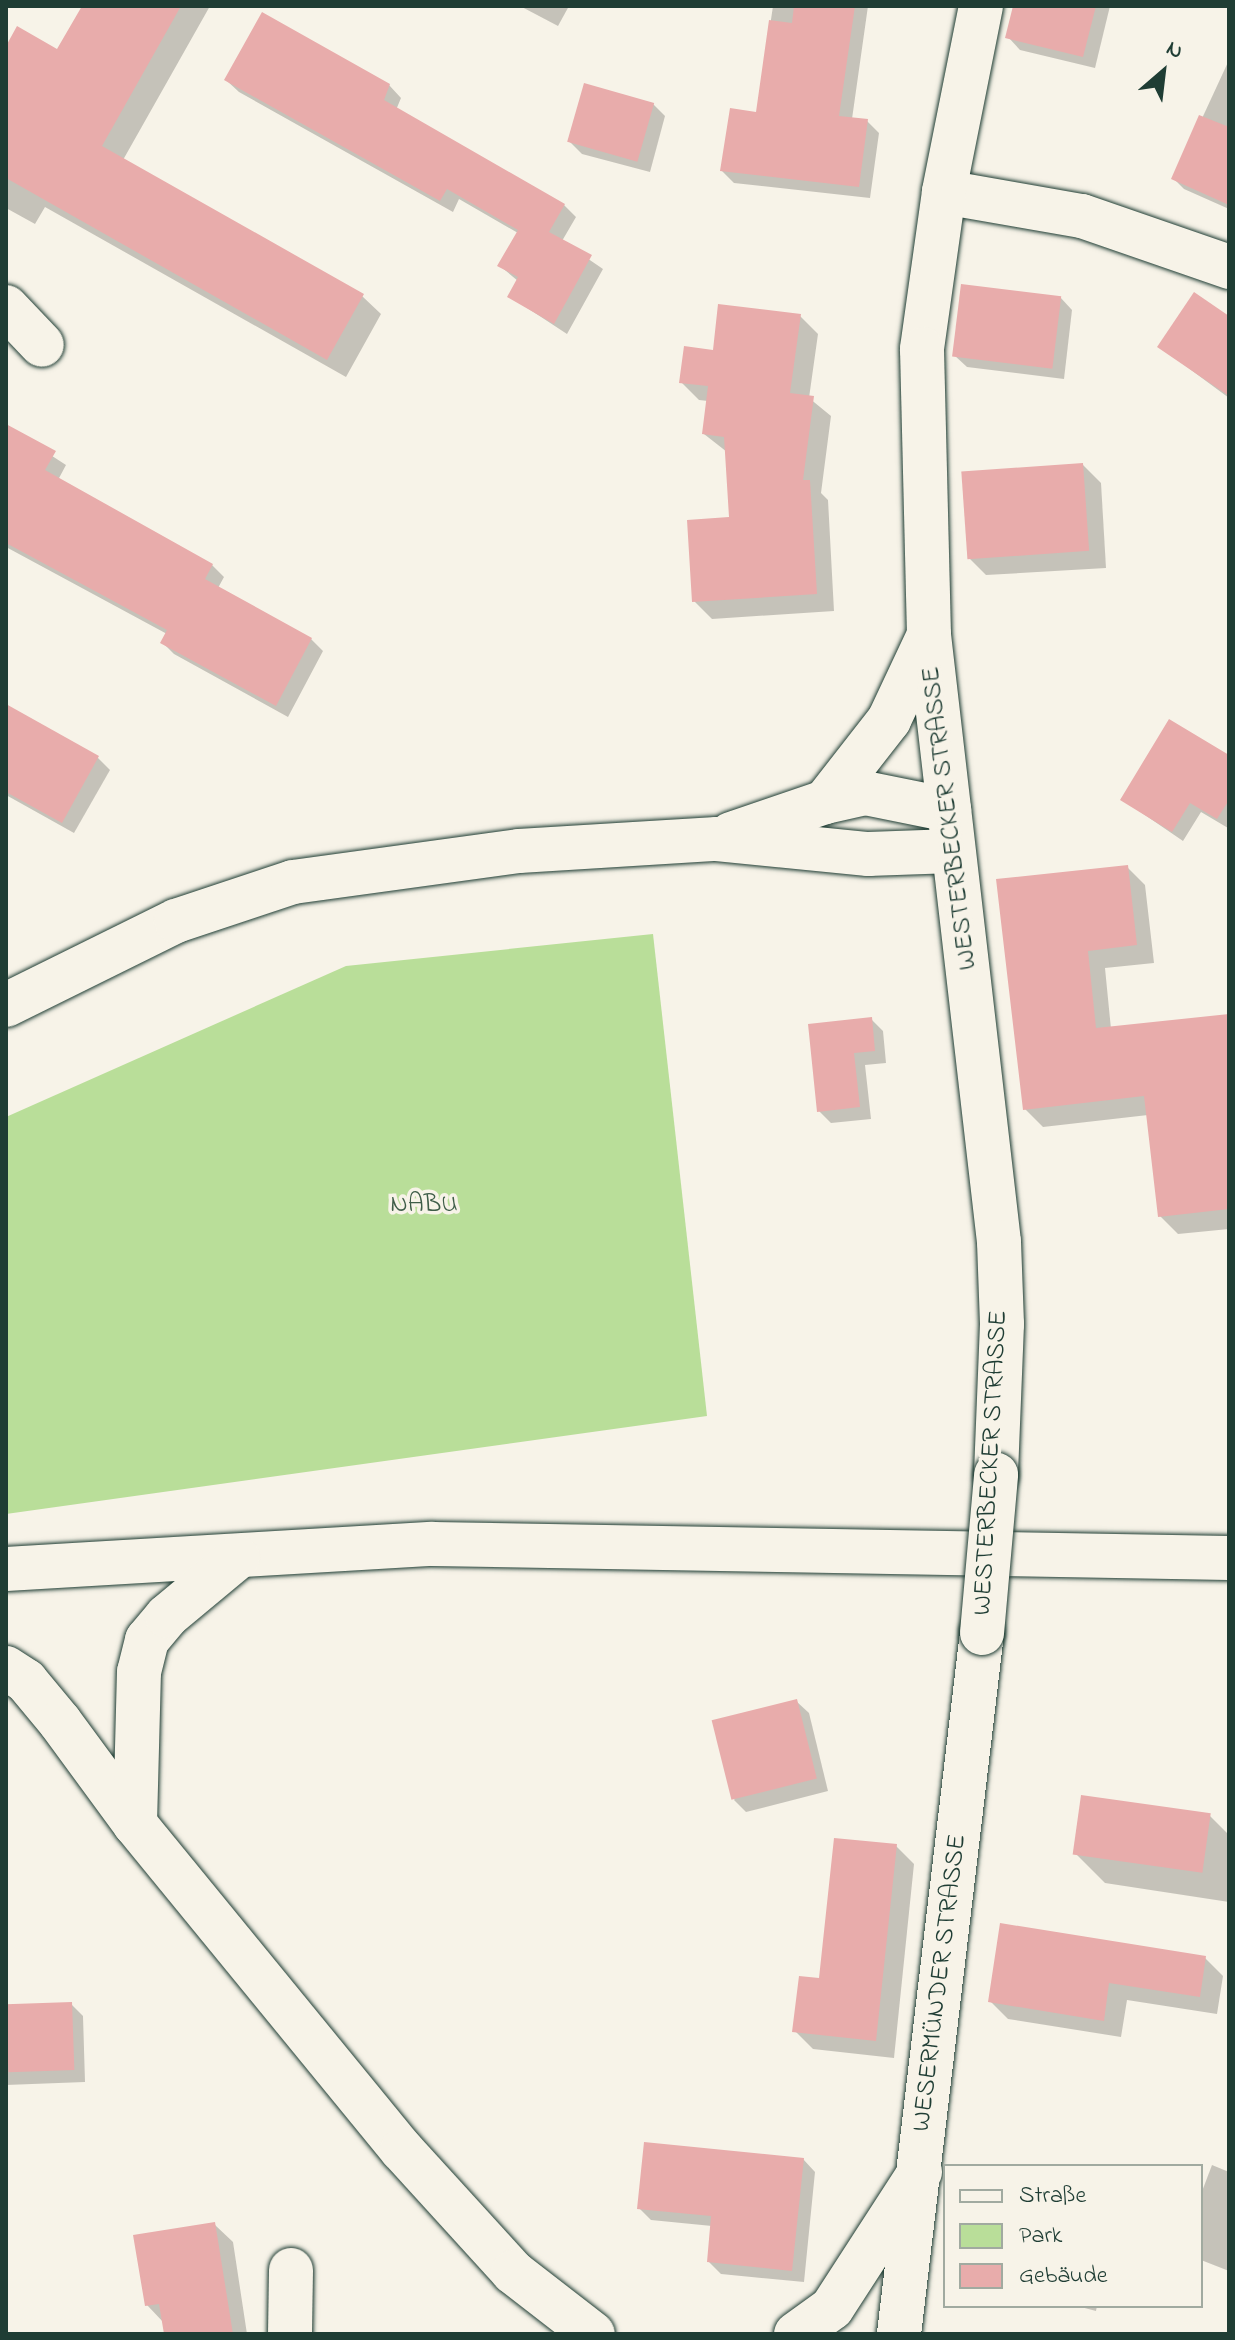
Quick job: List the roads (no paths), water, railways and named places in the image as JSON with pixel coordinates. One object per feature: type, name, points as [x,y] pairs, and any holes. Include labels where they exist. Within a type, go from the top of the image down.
[{"type":"main road","name":"WESTERBECKER STRASSE","points":[[981,6],[944,192],[922,349],[929,635],[999,1242],[1002,1324],[996,1475],[982,1633]]},
{"type":"main road","points":[[944,192],[1082,216],[1229,267]]},
{"type":"main road","points":[[6,307],[42,345]]},
{"type":"main road","points":[[825,802],[889,720],[929,635]]},
{"type":"main road","points":[[717,839],[825,802],[865,793],[951,831]]},
{"type":"main road","points":[[6,1005],[176,921],[293,882],[519,851],[717,839],[868,854],[951,831]]},
{"type":"main road","points":[[6,1569],[432,1544],[1229,1558]]},
{"type":"main road","points":[[135,1824],[139,1672],[147,1640],[167,1616],[238,1557]]},
{"type":"main road","name":"WESERMÜNDER STRASSE","points":[[899,2334],[982,1633]]},
{"type":"main road","points":[[6,1668],[35,1691],[135,1824],[402,2150],[513,2272],[593,2334]]},
{"type":"main road","points":[[796,2334],[832,2308],[920,2172]]},
{"type":"main road","points":[[290,2334],[291,2270]]},
{"type":"park label","name":"NABU","points":[[424,1206]]}]
